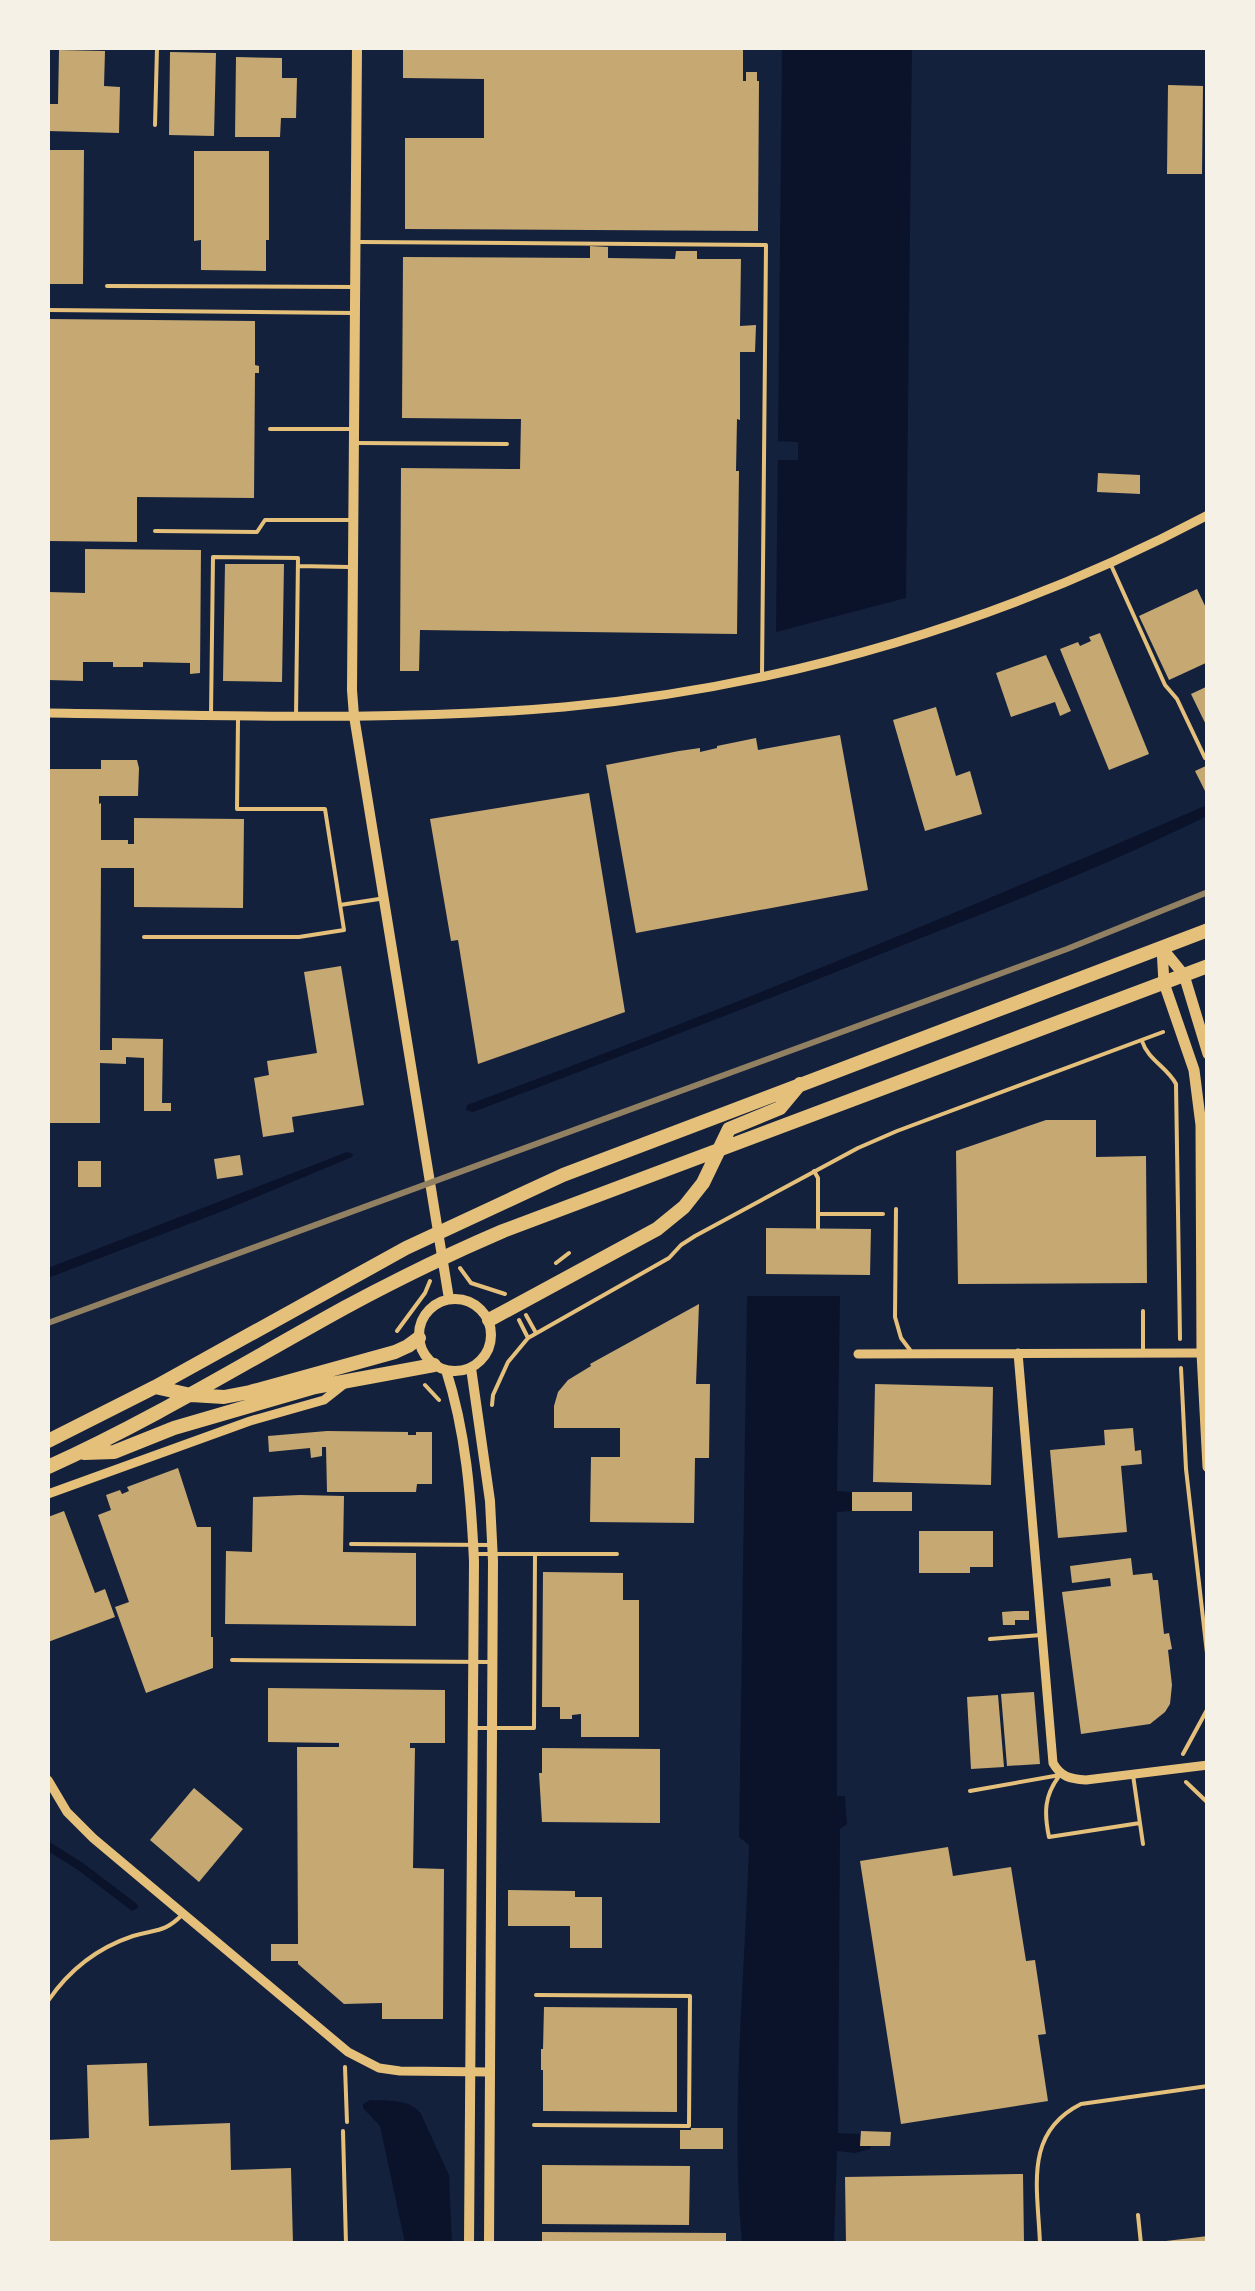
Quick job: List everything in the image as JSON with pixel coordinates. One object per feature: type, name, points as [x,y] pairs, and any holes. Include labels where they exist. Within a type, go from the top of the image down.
[{"type":"main road","points":[[48,1441],[467,1218],[612,1155],[1208,930]]},
{"type":"main road","points":[[1162,948],[1184,975],[1208,1054]]},
{"type":"main road","points":[[1162,948],[1164,982],[1197,1086],[1201,1126],[1202,1353],[1208,1467]]},
{"type":"main road","points":[[48,1467],[191,1394],[410,1273],[472,1244],[1208,966]]},
{"type":"main road","points":[[488,1320],[657,1229],[684,1207],[703,1183],[729,1130],[780,1108],[801,1084]]},
{"type":"main road","points":[[155,1387],[224,1397],[395,1352],[419,1338]]},
{"type":"main road","points":[[78,1453],[114,1452],[210,1416],[348,1380],[402,1377],[440,1368]]},
{"type":"street","points":[[357,48],[351,668],[354,716],[449,1299]]},
{"type":"street","points":[[48,713],[455,714],[666,694],[762,676],[921,634],[1015,602],[1110,563],[1208,516]]},
{"type":"street","points":[[440,1368],[471,1368],[487,1353],[492,1331],[484,1312],[468,1300],[449,1299],[430,1308],[423,1317],[419,1338],[421,1348],[440,1368],[456,1401],[474,1549],[469,2244]]},
{"type":"street","points":[[858,1354],[1202,1353]]},
{"type":"street","points":[[1018,1354],[1053,1763],[1060,1775],[1086,1780],[1208,1765]]},
{"type":"street","points":[[471,1368],[490,1494],[493,1549],[489,2244]]},
{"type":"street","points":[[48,1494],[236,1426],[324,1400],[348,1380]]},
{"type":"street","points":[[48,1780],[67,1812],[348,2052],[379,2068],[490,2072]]},
{"type":"lane","points":[[155,125],[157,48]]},
{"type":"lane","points":[[355,242],[766,245],[762,676]]},
{"type":"lane","points":[[107,286],[355,287]]},
{"type":"lane","points":[[48,310],[355,313]]},
{"type":"lane","points":[[270,429],[354,429]]},
{"type":"lane","points":[[353,443],[508,444]]},
{"type":"lane","points":[[154,531],[257,532],[265,520],[352,520]]},
{"type":"lane","points":[[211,715],[213,557],[298,558],[296,716]]},
{"type":"lane","points":[[1110,563],[1164,685],[1177,699],[1205,758]]},
{"type":"lane","points":[[298,566],[352,567]]},
{"type":"lane","points":[[144,937],[300,937],[344,930],[325,809],[237,809],[238,715]]},
{"type":"lane","points":[[340,905],[384,898]]},
{"type":"lane","points":[[896,1212],[895,1317],[901,1338],[913,1354]]},
{"type":"lane","points":[[1143,1311],[1143,1353]]},
{"type":"lane","points":[[351,1544],[535,1554],[617,1554]]},
{"type":"lane","points":[[473,1728],[534,1728],[535,1554]]},
{"type":"lane","points":[[990,1639],[1041,1635]]},
{"type":"lane","points":[[232,1660],[493,1662]]},
{"type":"lane","points":[[970,1790],[1060,1775]]},
{"type":"lane","points":[[1060,1775],[1047,1795],[1045,1818],[1049,1838],[1140,1823]]},
{"type":"lane","points":[[1133,1775],[1144,1844]]},
{"type":"lane","points":[[48,2001],[67,1975],[85,1960],[134,1936],[169,1928],[183,1913]]},
{"type":"lane","points":[[534,2125],[688,2126],[690,2033],[690,1996],[536,1995]]},
{"type":"lane","points":[[1040,2244],[1037,2169],[1042,2142],[1064,2112],[1082,2104],[1208,2086]]},
{"type":"lane","points":[[343,2131],[346,2244]]},
{"type":"path","points":[[528,1338],[669,1258],[695,1236],[858,1148],[1142,1040],[1150,1056],[1176,1084],[1180,1354],[1186,1469],[1208,1662]]},
{"type":"path","points":[[814,1172],[818,1178],[818,1228]]},
{"type":"path","points":[[818,1214],[896,1212]]},
{"type":"path","points":[[458,1261],[471,1283],[507,1297]]},
{"type":"path","points":[[395,1352],[392,1339],[428,1288],[430,1276]]},
{"type":"path","points":[[526,1314],[536,1333]]},
{"type":"path","points":[[402,1377],[430,1388],[444,1402],[456,1401]]},
{"type":"path","points":[[343,2131],[348,2131],[348,2052]]},
{"type":"path","points":[[1138,2215],[1141,2244]]},
{"type":"water","points":[[782,48],[912,48],[906,598],[776,632]]},
{"type":"water","points":[[1207,805],[1207,816],[1040,890],[623,1055],[473,1112],[466,1110],[467,1105],[839,960]]},
{"type":"water","points":[[347,1152],[352,1157],[48,1278],[48,1268]]},
{"type":"water","points":[[747,1296],[840,1296],[837,1491],[852,1492],[852,1511],[837,1512],[837,1796],[845,1796],[847,1824],[840,1829],[838,2133],[860,2134],[860,2146],[871,2146],[855,2153],[837,2151],[834,2243],[742,2243],[737,2144],[749,1845],[739,1837]]},
{"type":"water","points":[[48,1841],[83,1863],[138,1908],[132,1911],[48,1851]]},
{"type":"water","points":[[370,2100],[404,2103],[421,2114],[449,2175],[452,2243],[405,2243],[380,2126],[363,2108]]},
{"type":"pier","points":[[773,441],[798,442],[798,460],[772,460]]},
{"type":"building","points":[[406,48],[743,48],[743,81],[746,72],[757,72],[759,81],[758,231],[405,229],[405,138],[484,138],[484,79],[403,78]]},
{"type":"building","points":[[59,50],[105,51],[104,86],[120,87],[119,133],[48,131],[48,104],[58,104]]},
{"type":"building","points":[[170,52],[216,53],[214,136],[169,135]]},
{"type":"building","points":[[236,57],[282,58],[282,78],[297,78],[296,118],[281,118],[280,137],[235,137]]},
{"type":"building","points":[[1168,85],[1203,86],[1202,174],[1167,174]]},
{"type":"building","points":[[48,150],[84,150],[83,284],[48,284]]},
{"type":"building","points":[[194,151],[269,151],[266,271],[201,270],[201,240],[194,241]]},
{"type":"building","points":[[590,246],[608,247],[608,258],[675,259],[676,251],[697,251],[697,259],[741,259],[740,326],[756,325],[755,352],[740,352],[737,634],[420,630],[419,671],[400,671],[401,468],[520,469],[521,419],[402,418],[403,257],[590,258]]},
{"type":"building","points":[[48,319],[255,321],[255,365],[259,366],[259,373],[255,373],[254,498],[137,497],[137,542],[48,541]]},
{"type":"building","points":[[1098,473],[1140,475],[1140,494],[1097,492]]},
{"type":"building","points":[[85,549],[201,550],[200,673],[190,674],[190,663],[143,662],[143,667],[113,667],[113,662],[83,662],[83,681],[48,680],[48,592],[85,593]]},
{"type":"building","points":[[225,564],[284,564],[282,682],[223,681]]},
{"type":"building","points":[[1197,589],[1208,612],[1208,662],[1169,680],[1139,616]]},
{"type":"building","points":[[1100,633],[1149,754],[1109,770],[1060,649],[1078,642],[1080,646]]},
{"type":"building","points":[[1046,655],[1071,711],[1060,716],[1055,702],[1011,717],[996,673]]},
{"type":"building","points":[[1208,686],[1208,729],[1191,694]]},
{"type":"building","points":[[936,707],[956,776],[970,771],[982,814],[925,831],[893,720]]},
{"type":"building","points":[[840,735],[868,890],[636,933],[606,765],[700,748],[700,752],[756,738],[758,750]]},
{"type":"building","points":[[101,760],[137,760],[139,768],[138,796],[99,796],[101,840],[128,840],[128,844],[134,844],[134,818],[244,819],[243,908],[134,907],[134,868],[101,868],[100,1050],[112,1050],[112,1038],[163,1039],[162,1103],[171,1103],[171,1111],[144,1111],[144,1058],[126,1057],[126,1064],[100,1063],[100,1123],[48,1123],[48,769],[101,769]]},
{"type":"building","points":[[1208,765],[1208,797],[1195,771]]},
{"type":"building","points":[[589,793],[625,1012],[478,1064],[458,940],[451,941],[430,819]]},
{"type":"building","points":[[341,966],[364,1105],[292,1117],[294,1132],[263,1137],[254,1078],[269,1075],[267,1061],[317,1053],[304,972]]},
{"type":"building","points":[[1046,1120],[1096,1120],[1096,1157],[1146,1156],[1147,1283],[958,1284],[956,1151]]},
{"type":"building","points":[[240,1155],[243,1175],[217,1179],[214,1159]]},
{"type":"building","points":[[78,1161],[101,1161],[101,1187],[78,1187]]},
{"type":"building","points":[[766,1228],[871,1229],[870,1275],[766,1274]]},
{"type":"building","points":[[699,1304],[696,1384],[710,1384],[709,1458],[695,1458],[694,1523],[590,1522],[591,1457],[620,1457],[620,1428],[554,1428],[558,1392],[590,1364]]},
{"type":"building","points":[[875,1384],[993,1387],[991,1485],[873,1482]]},
{"type":"building","points":[[1133,1428],[1135,1451],[1141,1450],[1142,1464],[1121,1466],[1127,1532],[1058,1538],[1050,1450],[1105,1445],[1104,1430]]},
{"type":"building","points":[[327,1431],[408,1435],[432,1432],[432,1484],[417,1484],[416,1492],[327,1492],[326,1447],[322,1447],[322,1456],[311,1458],[310,1448],[269,1452],[268,1436]]},
{"type":"building","points":[[178,1468],[197,1527],[211,1527],[213,1668],[146,1693],[115,1607],[129,1602],[98,1515],[111,1510],[106,1495],[120,1490],[122,1494],[129,1491],[127,1487]]},
{"type":"building","points":[[852,1492],[912,1492],[912,1511],[852,1511]]},
{"type":"building","points":[[344,1496],[343,1552],[416,1553],[416,1626],[225,1624],[226,1551],[252,1552],[253,1497]]},
{"type":"building","points":[[64,1511],[95,1593],[105,1589],[115,1617],[48,1642],[48,1517]]},
{"type":"building","points":[[919,1531],[993,1531],[993,1567],[970,1567],[970,1573],[919,1573]]},
{"type":"building","points":[[1131,1558],[1133,1575],[1152,1573],[1153,1580],[1158,1580],[1164,1634],[1169,1633],[1172,1649],[1168,1650],[1170,1704],[1150,1724],[1081,1734],[1062,1592],[1111,1586],[1110,1578],[1072,1583],[1070,1566]]},
{"type":"building","points":[[543,1572],[623,1573],[623,1600],[639,1600],[639,1737],[581,1737],[581,1714],[560,1719],[560,1707],[542,1707]]},
{"type":"building","points":[[1029,1611],[1029,1620],[1003,1625],[1002,1612]]},
{"type":"building","points":[[268,1688],[445,1690],[445,1743],[410,1743],[410,1748],[415,1748],[413,1868],[444,1869],[443,2019],[382,2019],[382,2003],[344,2004],[298,1961],[271,1961],[271,1944],[298,1944],[297,1747],[339,1747],[339,1743],[268,1742]]},
{"type":"building","points":[[1034,1692],[1040,1764],[1007,1766],[1001,1694]]},
{"type":"building","points":[[998,1695],[1004,1767],[971,1769],[967,1697]]},
{"type":"building","points":[[542,1748],[660,1749],[660,1823],[542,1822]]},
{"type":"building","points":[[194,1788],[243,1829],[199,1882],[150,1840]]},
{"type":"building","points":[[948,1847],[953,1876],[1011,1867],[1026,1961],[1035,1960],[1046,2034],[1038,2035],[1048,2101],[901,2124],[860,1861]]},
{"type":"building","points":[[508,1890],[575,1891],[575,1897],[602,1897],[602,1948],[570,1948],[570,1926],[508,1926]]},
{"type":"building","points":[[544,2007],[677,2008],[677,2112],[543,2111]]},
{"type":"building","points":[[147,2063],[149,2126],[230,2123],[231,2170],[291,2168],[293,2244],[48,2244],[48,2140],[89,2138],[87,2065]]},
{"type":"building","points":[[723,2128],[723,2149],[680,2149],[680,2130]]},
{"type":"building","points":[[861,2131],[891,2132],[890,2146],[860,2146]]},
{"type":"building","points":[[542,2165],[690,2166],[689,2225],[542,2224]]},
{"type":"building","points":[[1023,2174],[1024,2244],[846,2244],[845,2177]]},
{"type":"building","points":[[542,2232],[726,2233],[726,2244],[542,2244]]},
{"type":"building","points":[[1208,2236],[1208,2244],[1166,2241]]},
{"type":"railway","points":[[48,1323],[1067,949],[1208,892]]}]
